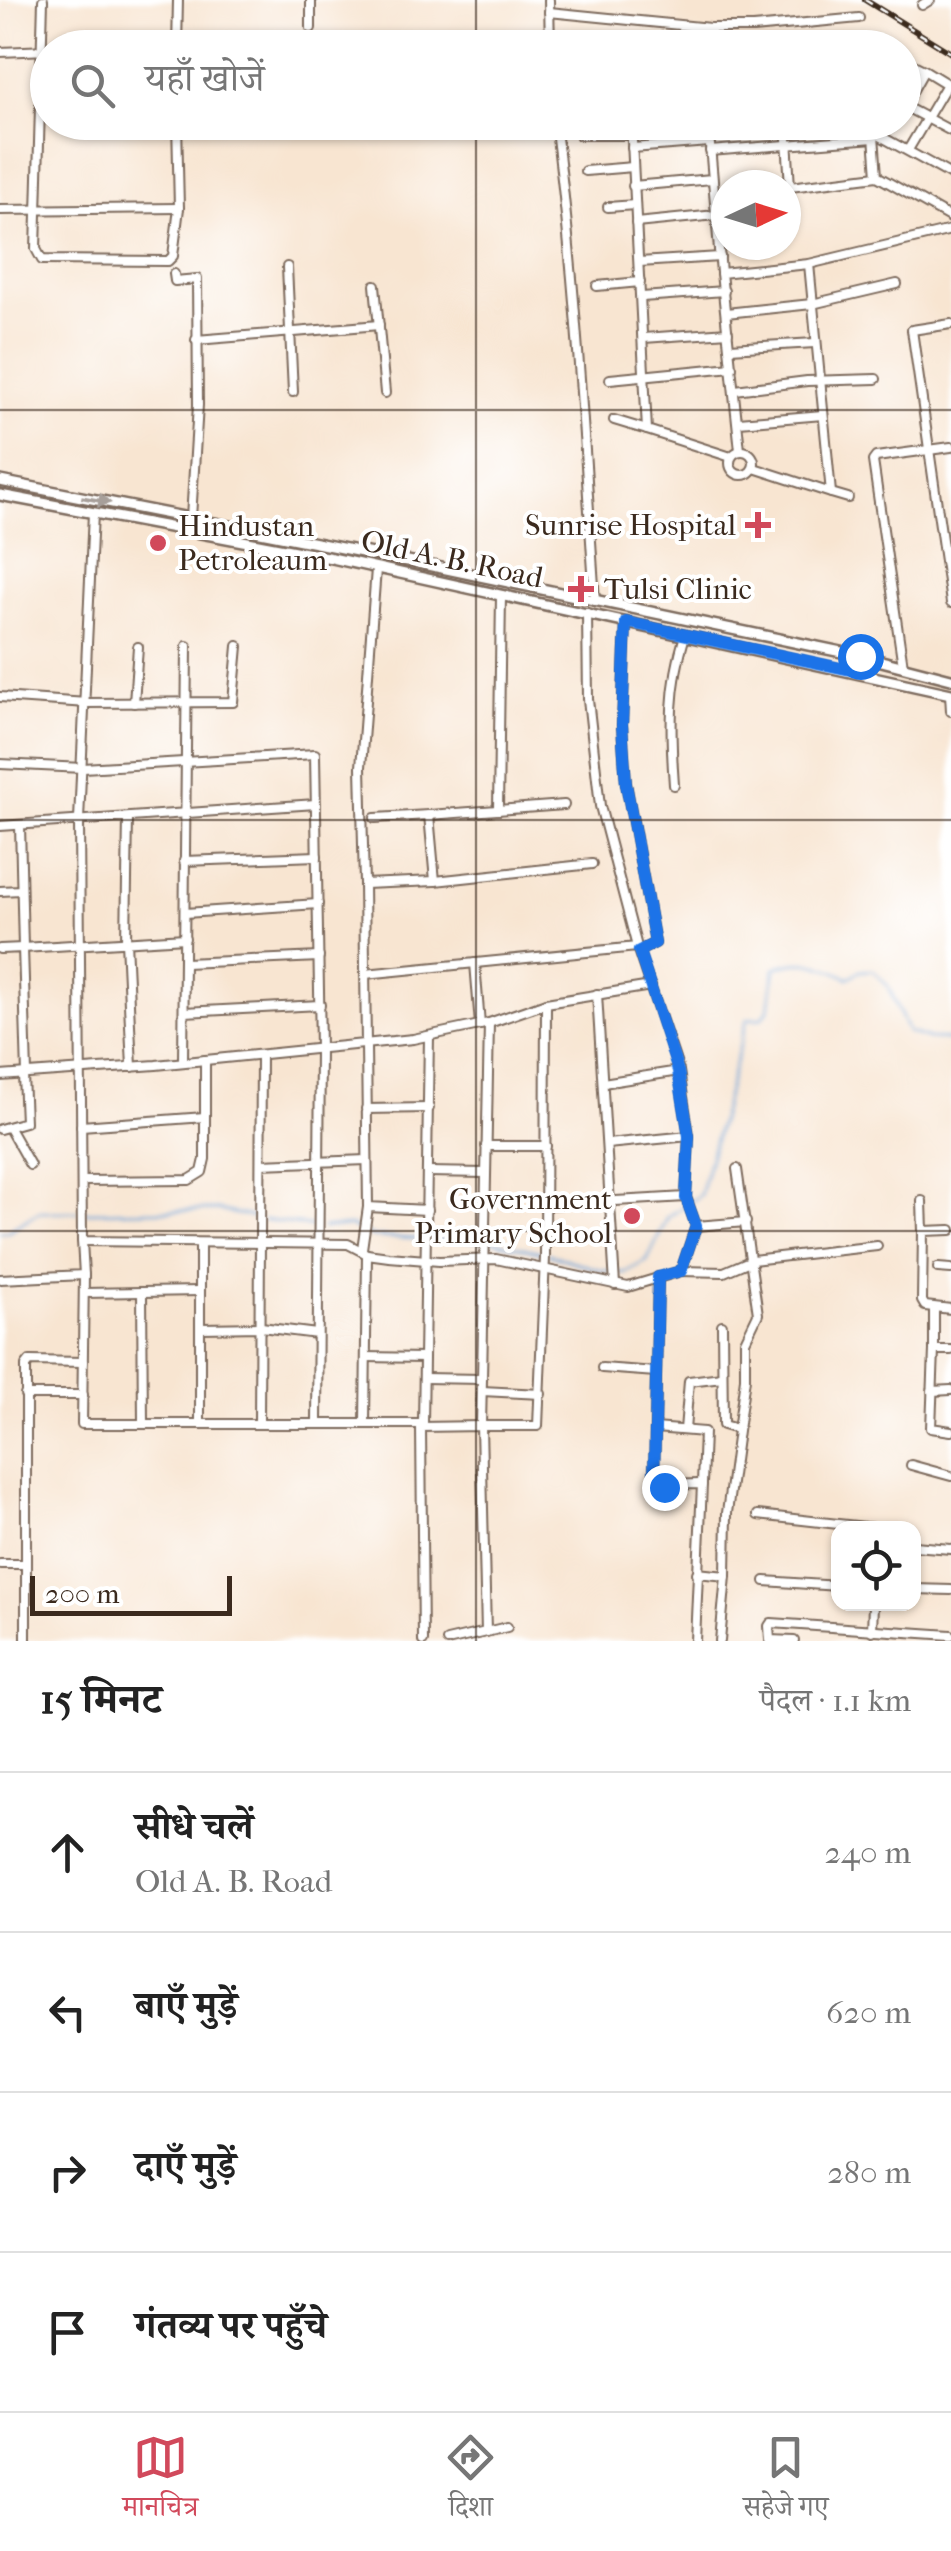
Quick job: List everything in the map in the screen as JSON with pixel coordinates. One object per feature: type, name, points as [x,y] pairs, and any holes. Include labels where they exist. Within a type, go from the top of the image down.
[{"type":"main road","name":"Old A. B. Road","points":[[0,481],[860,656],[951,679]]},
{"type":"main road","name":"Old A. B. Road","points":[[0,495],[501,595],[950,694]]},
{"type":"main road","points":[[855,671],[860,656]]},
{"type":"street","points":[[43,0],[44,30]]},
{"type":"street","points":[[177,30],[178,0]]},
{"type":"street","points":[[310,28],[311,0]]},
{"type":"street","points":[[549,0],[550,30]]},
{"type":"street","points":[[549,12],[710,28],[860,18]]},
{"type":"street","points":[[0,52],[30,51]]},
{"type":"street","points":[[921,68],[949,85],[921,128]]},
{"type":"street","points":[[921,75],[924,70]]},
{"type":"street","points":[[921,115],[951,131]]},
{"type":"street","points":[[42,140],[36,249],[42,260],[168,260],[174,252],[179,208],[177,140]]},
{"type":"street","points":[[559,140],[595,601]]},
{"type":"street","points":[[632,140],[648,430]]},
{"type":"street","points":[[710,140],[711,170]]},
{"type":"street","points":[[787,140],[788,170]]},
{"type":"street","points":[[632,148],[787,146],[821,140]]},
{"type":"street","points":[[874,140],[878,176]]},
{"type":"street","points":[[890,140],[951,176]]},
{"type":"street","points":[[908,150],[914,140]]},
{"type":"street","points":[[585,171],[633,167]]},
{"type":"street","points":[[801,185],[878,176],[951,218]]},
{"type":"street","points":[[633,186],[711,179]]},
{"type":"street","points":[[608,207],[635,205]]},
{"type":"street","points":[[0,210],[179,208]]},
{"type":"street","points":[[636,222],[711,215]]},
{"type":"street","points":[[722,272],[809,264],[951,230]]},
{"type":"street","points":[[639,262],[711,258]]},
{"type":"street","points":[[720,260],[739,422],[730,467],[746,475],[754,468]]},
{"type":"street","points":[[809,264],[830,493]]},
{"type":"street","points":[[286,267],[293,392]]},
{"type":"street","points":[[174,274],[176,281],[197,279],[198,405],[191,518]]},
{"type":"street","points":[[597,286],[640,282]]},
{"type":"street","points":[[726,313],[812,304],[898,284]]},
{"type":"street","points":[[374,285],[385,393]]},
{"type":"street","points":[[642,297],[724,291]]},
{"type":"street","points":[[951,324],[912,330],[951,604]]},
{"type":"street","points":[[196,340],[378,325]]},
{"type":"street","points":[[644,338],[728,332]]},
{"type":"street","points":[[730,348],[815,343]]},
{"type":"street","points":[[610,379],[732,367]]},
{"type":"street","points":[[735,390],[819,380],[876,379]]},
{"type":"street","points":[[739,422],[823,414]]},
{"type":"street","points":[[614,420],[735,454],[752,455],[754,468]]},
{"type":"street","points":[[903,666],[873,461],[951,447]]},
{"type":"street","points":[[754,468],[848,498]]},
{"type":"street","points":[[94,513],[79,820],[82,1424],[423,1424],[429,1036]]},
{"type":"street","points":[[938,516],[951,514]]},
{"type":"street","points":[[366,1424],[364,1233],[368,1207],[361,767],[376,569]]},
{"type":"street","points":[[498,810],[501,595]]},
{"type":"street","points":[[586,613],[588,698],[600,806],[638,949],[678,1071],[689,1136],[687,1200],[695,1221],[681,1271]]},
{"type":"street","points":[[365,974],[638,949],[655,943],[626,784],[622,725],[626,622]]},
{"type":"street","points":[[674,785],[671,703],[674,672],[685,634]]},
{"type":"street","points":[[183,1062],[187,646]]},
{"type":"street","points":[[0,697],[87,704],[233,702],[238,646]]},
{"type":"street","points":[[134,704],[138,647]]},
{"type":"street","points":[[950,694],[951,711]]},
{"type":"street","points":[[0,764],[84,768],[315,754],[320,1006],[317,1424]]},
{"type":"street","points":[[0,826],[316,804]]},
{"type":"street","points":[[375,818],[564,805]]},
{"type":"street","points":[[429,815],[435,881]]},
{"type":"street","points":[[128,818],[126,941],[132,1067]]},
{"type":"street","points":[[20,824],[25,1122],[5,1128],[30,1165]]},
{"type":"street","points":[[184,861],[317,856]]},
{"type":"street","points":[[364,884],[435,881],[592,864]]},
{"type":"street","points":[[0,892],[21,890]]},
{"type":"street","points":[[185,913],[318,904]]},
{"type":"street","points":[[0,949],[185,938]]},
{"type":"street","points":[[184,962],[319,956]]},
{"type":"street","points":[[474,964],[485,1024],[481,1426],[486,1632]]},
{"type":"street","points":[[0,1076],[262,1055],[429,1036],[485,1024],[546,1002],[650,986]]},
{"type":"street","points":[[597,994],[615,1276]]},
{"type":"street","points":[[423,1641],[421,1427],[538,1426],[545,1262],[546,1002]]},
{"type":"street","points":[[184,1012],[320,1006]]},
{"type":"street","points":[[259,1424],[262,1055]]},
{"type":"street","points":[[83,1181],[189,1180],[202,1172],[205,1060]]},
{"type":"street","points":[[603,1083],[678,1071]]},
{"type":"street","points":[[366,1109],[429,1108]]},
{"type":"street","points":[[80,1126],[205,1117]]},
{"type":"street","points":[[607,1144],[689,1136]]},
{"type":"street","points":[[486,1146],[546,1146]]},
{"type":"street","points":[[261,1164],[367,1160]]},
{"type":"street","points":[[720,1641],[727,1513],[745,1378],[746,1336],[758,1314],[737,1169]]},
{"type":"street","points":[[428,1172],[486,1173]]},
{"type":"street","points":[[546,1204],[687,1200]]},
{"type":"street","points":[[922,1200],[922,1301],[934,1309],[951,1309]]},
{"type":"street","points":[[368,1207],[427,1210]]},
{"type":"street","points":[[695,1221],[746,1222]]},
{"type":"street","points":[[923,1231],[951,1230]]},
{"type":"street","points":[[82,1241],[200,1244],[320,1239],[364,1251],[545,1262],[641,1285],[681,1271],[724,1272],[752,1260],[877,1246]]},
{"type":"street","points":[[200,1244],[200,1424]]},
{"type":"street","points":[[938,1268],[951,1268]]},
{"type":"street","points":[[0,1279],[84,1275]]},
{"type":"street","points":[[658,1277],[657,1485],[702,1484]]},
{"type":"street","points":[[84,1293],[200,1291]]},
{"type":"street","points":[[142,1292],[142,1423]]},
{"type":"street","points":[[934,1309],[932,1428],[951,1431]]},
{"type":"street","points":[[722,1325],[723,1425]]},
{"type":"street","points":[[200,1328],[261,1327],[317,1334]]},
{"type":"street","points":[[934,1350],[951,1350]]},
{"type":"street","points":[[366,1356],[424,1358]]},
{"type":"street","points":[[26,1641],[28,1362],[83,1362]]},
{"type":"street","points":[[602,1368],[656,1372]]},
{"type":"street","points":[[686,1430],[690,1380],[722,1377]]},
{"type":"street","points":[[424,1378],[482,1379]]},
{"type":"street","points":[[932,1391],[951,1390]]},
{"type":"street","points":[[482,1391],[541,1394]]},
{"type":"street","points":[[25,1395],[83,1395]]},
{"type":"street","points":[[655,1428],[704,1432],[723,1425],[737,1429]]},
{"type":"street","points":[[696,1641],[704,1432]]},
{"type":"street","points":[[910,1465],[951,1476]]},
{"type":"street","points":[[758,1515],[831,1523]]},
{"type":"street","points":[[921,1547],[951,1549]]},
{"type":"street","points":[[0,1564],[24,1564]]},
{"type":"street","points":[[697,1572],[726,1576]]},
{"type":"street","points":[[765,1582],[831,1586]]},
{"type":"street","points":[[921,1589],[951,1590]]},
{"type":"street","points":[[872,1631],[873,1611]]},
{"type":"street","points":[[794,1641],[770,1640],[772,1623],[950,1638]]},
{"type":"street","points":[[447,1641],[507,1627]]},
{"type":"waterway","points":[[549,1254],[624,1273],[647,1261],[668,1217],[700,1195],[747,1019],[762,1018],[769,1009],[775,968],[812,964],[848,978],[860,971],[873,970],[888,986],[908,1032],[929,1039],[951,1040]]},
{"type":"waterway","points":[[85,1212],[218,1210],[256,1218]]},
{"type":"waterway","points":[[0,1232],[39,1212],[77,1212]]},
{"type":"waterway","points":[[264,1220],[315,1227]]},
{"type":"waterway","points":[[323,1228],[350,1226],[373,1237],[422,1239]]},
{"type":"waterway","points":[[430,1240],[492,1241],[541,1252]]},
{"type":"railway","points":[[865,0],[914,30]]},
{"type":"railway","points":[[921,35],[951,53]]},
{"type":"place","name":"Sunrise Hospital","points":[[758,525]]},
{"type":"place","name":"Hindustan Petroleaum","points":[[158,543]]},
{"type":"place","name":"Tulsi Clinic","points":[[581,589]]},
{"type":"place","name":"Government Primary School","points":[[632,1216]]},
{"type":"route","points":[[664,1487],[654,1479],[658,1277],[681,1271],[696,1226],[686,1198],[689,1136],[678,1071],[639,951],[655,943],[626,784],[622,725],[626,622],[855,671],[860,656]]}]
